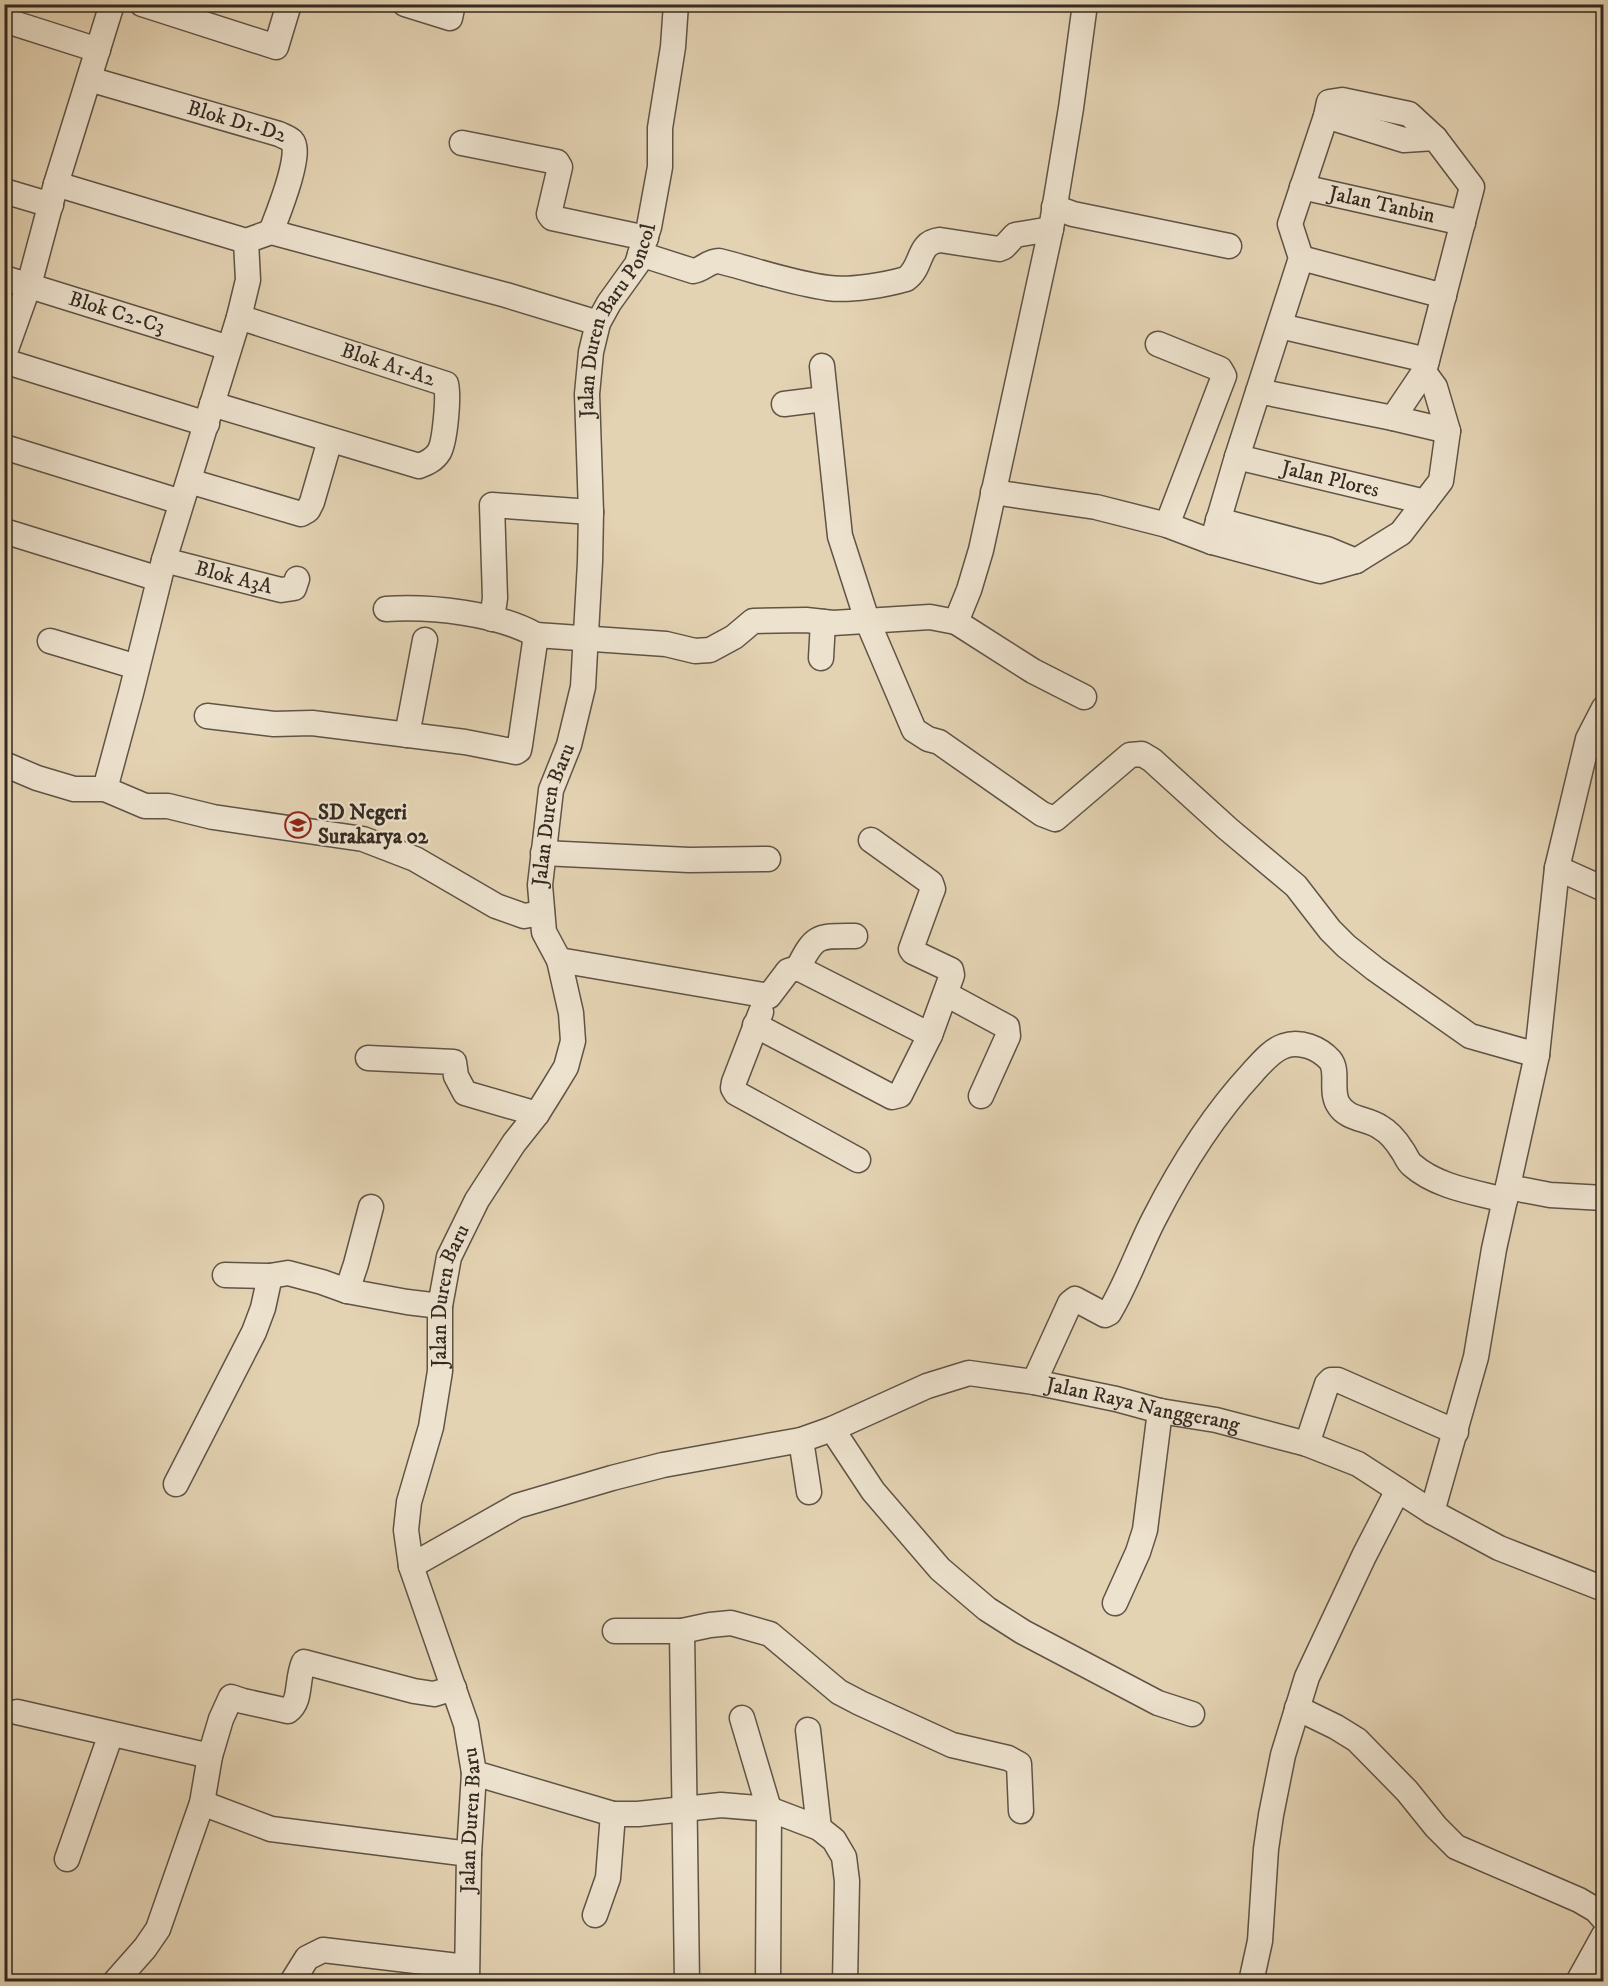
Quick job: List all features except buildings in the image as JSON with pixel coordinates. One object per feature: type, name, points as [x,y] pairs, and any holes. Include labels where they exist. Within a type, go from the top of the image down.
[{"type":"street","points":[[4,356],[29,285],[56,186],[112,4]]},
{"type":"street","points":[[142,4],[276,46],[289,4]]},
{"type":"street","points":[[405,4],[450,18],[453,4]]},
{"type":"street","name":"Jalan Duren Baru Poncol","points":[[587,639],[591,512],[587,394],[591,352],[598,323],[609,303],[637,264],[643,246],[660,167],[660,128],[673,47],[676,4]]},
{"type":"street","points":[[956,622],[981,550],[1052,218],[1085,4]]},
{"type":"street","points":[[4,20],[98,51]]},
{"type":"street","name":"Blok D1-D2","points":[[89,79],[279,134],[292,140],[295,148],[294,164],[271,232]]},
{"type":"street","points":[[1215,531],[1301,258],[1290,224],[1329,102],[1342,100],[1409,114],[1435,138],[1472,187],[1425,366],[1393,418]]},
{"type":"street","points":[[462,143],[557,162],[560,167],[549,214],[552,218],[643,246],[693,271],[701,269],[712,261],[719,261],[829,288],[906,279],[918,267],[925,246],[932,241],[939,240],[999,249],[1015,235],[1052,218],[1073,214],[1229,246]]},
{"type":"street","points":[[56,186],[246,241],[271,232]]},
{"type":"street","points":[[4,191],[56,186],[271,232],[598,323]]},
{"type":"street","name":"Jalan Tanbin","points":[[1302,187],[1464,223]]},
{"type":"street","points":[[105,789],[162,569],[239,317],[248,280],[271,232]]},
{"type":"street","points":[[246,241],[248,280]]},
{"type":"street","points":[[1301,258],[1444,296]]},
{"type":"street","name":"Blok C2-C3","points":[[4,278],[229,348]]},
{"type":"street","name":"Blok A1-A2","points":[[4,362],[210,414],[330,440],[419,466],[431,461],[440,451],[448,396],[447,384],[239,317]]},
{"type":"street","points":[[993,492],[1096,507],[1167,525],[1215,531],[1320,571],[1356,561],[1401,533],[1441,481],[1448,431],[1435,387],[1425,366],[1280,326]]},
{"type":"street","points":[[1158,344],[1220,369],[1224,376],[1167,525]]},
{"type":"street","points":[[822,366],[840,536],[867,621],[914,730],[928,739],[939,742],[1047,817],[1054,819],[1130,755],[1142,754],[1152,760],[1228,829],[1296,886],[1330,930],[1375,969],[1470,1036],[1537,1055]]},
{"type":"street","points":[[1258,391],[1448,431]]},
{"type":"street","points":[[784,404],[824,399]]},
{"type":"street","points":[[4,447],[185,492],[301,514],[308,510],[312,502],[330,440]]},
{"type":"street","name":"Jalan Plores","points":[[1237,457],[1425,502]]},
{"type":"street","points":[[492,619],[495,598],[492,505],[591,512]]},
{"type":"street","points":[[4,531],[162,569]]},
{"type":"street","name":"Blok A3A","points":[[162,569],[281,590],[294,588],[297,579]]},
{"type":"street","points":[[386,609],[417,608],[492,619],[520,626],[536,635],[666,645],[695,651],[710,650],[734,637],[753,621],[824,622],[930,617],[956,622],[1034,671],[1084,697]]},
{"type":"street","points":[[821,658],[824,622]]},
{"type":"street","points":[[207,716],[274,724],[312,723],[465,742],[511,752],[519,750],[536,635]]},
{"type":"street","name":"Jalan Duren Baru","points":[[466,1974],[474,1773],[466,1724],[411,1566],[406,1530],[409,1502],[431,1428],[440,1371],[440,1306],[449,1257],[473,1209],[514,1143],[537,1114],[566,1067],[573,1041],[571,1013],[559,960],[544,932],[540,885],[551,790],[569,745],[583,687],[587,639]]},
{"type":"street","points":[[406,735],[424,640]]},
{"type":"street","points":[[50,641],[137,667]]},
{"type":"street","points":[[1432,1512],[1476,1357],[1494,1249],[1537,1055],[1557,868],[1588,739],[1604,708]]},
{"type":"street","points":[[4,764],[37,778],[74,789],[105,789],[145,806],[168,806],[213,817],[363,839],[396,850],[424,864],[496,906],[524,916],[542,913]]},
{"type":"street","points":[[755,1025],[892,1097],[900,1095],[930,1035],[952,979],[951,970],[911,949],[933,889],[931,883],[871,840]]},
{"type":"street","points":[[543,853],[689,860],[768,860]]},
{"type":"street","points":[[1557,868],[1604,889]]},
{"type":"street","points":[[798,969],[814,941],[828,936],[855,936]]},
{"type":"street","points":[[559,960],[769,996]]},
{"type":"street","points":[[858,1160],[736,1093],[733,1088],[755,1025],[769,996],[788,971],[798,969],[930,1035]]},
{"type":"street","points":[[946,994],[1007,1027],[1008,1036],[981,1096]]},
{"type":"street","points":[[1034,1382],[1070,1303],[1075,1299],[1105,1315],[1109,1313],[1155,1217],[1197,1143],[1238,1088],[1263,1060],[1282,1046],[1302,1044],[1324,1054],[1332,1062],[1334,1094],[1338,1106],[1354,1118],[1378,1125],[1387,1132],[1403,1150],[1410,1163],[1425,1175],[1455,1187],[1507,1193],[1604,1198]]},
{"type":"street","points":[[368,1058],[454,1062],[456,1076],[465,1093],[537,1114]]},
{"type":"street","points":[[347,1291],[370,1207]]},
{"type":"street","points":[[225,1275],[270,1276],[288,1273],[347,1291],[440,1306]]},
{"type":"street","points":[[176,1484],[254,1332],[263,1308],[270,1276]]},
{"type":"street","name":"Jalan Raya Nanggerang","points":[[411,1566],[517,1506],[663,1465],[801,1440],[832,1430],[927,1386],[969,1373],[1034,1382],[1116,1399],[1160,1411],[1216,1420],[1307,1444],[1358,1464],[1432,1512],[1499,1548],[1604,1589]]},
{"type":"street","points":[[1307,1444],[1327,1384],[1331,1380],[1338,1380],[1456,1432]]},
{"type":"street","points":[[1115,1604],[1145,1530],[1160,1411]]},
{"type":"street","points":[[832,1430],[873,1491],[940,1569],[987,1609],[1023,1632],[1158,1703],[1192,1714]]},
{"type":"street","points":[[801,1440],[809,1492]]},
{"type":"street","points":[[1251,1982],[1260,1941],[1266,1849],[1274,1795],[1297,1708],[1307,1677],[1325,1638],[1398,1490]]},
{"type":"street","points":[[615,1631],[682,1631],[731,1623],[770,1634],[839,1692],[952,1745],[1008,1758],[1018,1764],[1021,1812]]},
{"type":"street","points":[[682,1631],[687,1982]]},
{"type":"street","points":[[115,1982],[145,1948],[158,1929],[202,1803],[210,1756],[221,1719],[231,1696],[288,1711],[294,1707],[297,1699],[299,1673],[304,1662],[414,1691],[434,1694],[454,1688]]},
{"type":"street","points":[[1297,1708],[1357,1740],[1407,1791],[1436,1827],[1456,1847],[1601,1910]]},
{"type":"street","points":[[17,1712],[210,1756]]},
{"type":"street","points":[[742,1718],[769,1809],[768,1982]]},
{"type":"street","points":[[808,1730],[819,1828]]},
{"type":"street","points":[[67,1859],[111,1734]]},
{"type":"street","points":[[474,1773],[623,1814],[722,1805],[769,1809],[819,1828],[834,1840],[844,1857],[847,1881],[845,1982]]},
{"type":"street","points":[[202,1803],[271,1829],[469,1854]]},
{"type":"street","points":[[595,1915],[608,1878],[623,1814]]},
{"type":"street","points":[[1578,1982],[1604,1935]]},
{"type":"street","points":[[292,1982],[307,1958],[323,1950],[466,1974]]},
{"type":"place","name":"SD Negeri Surakarya 02","points":[[298,825]]}]
